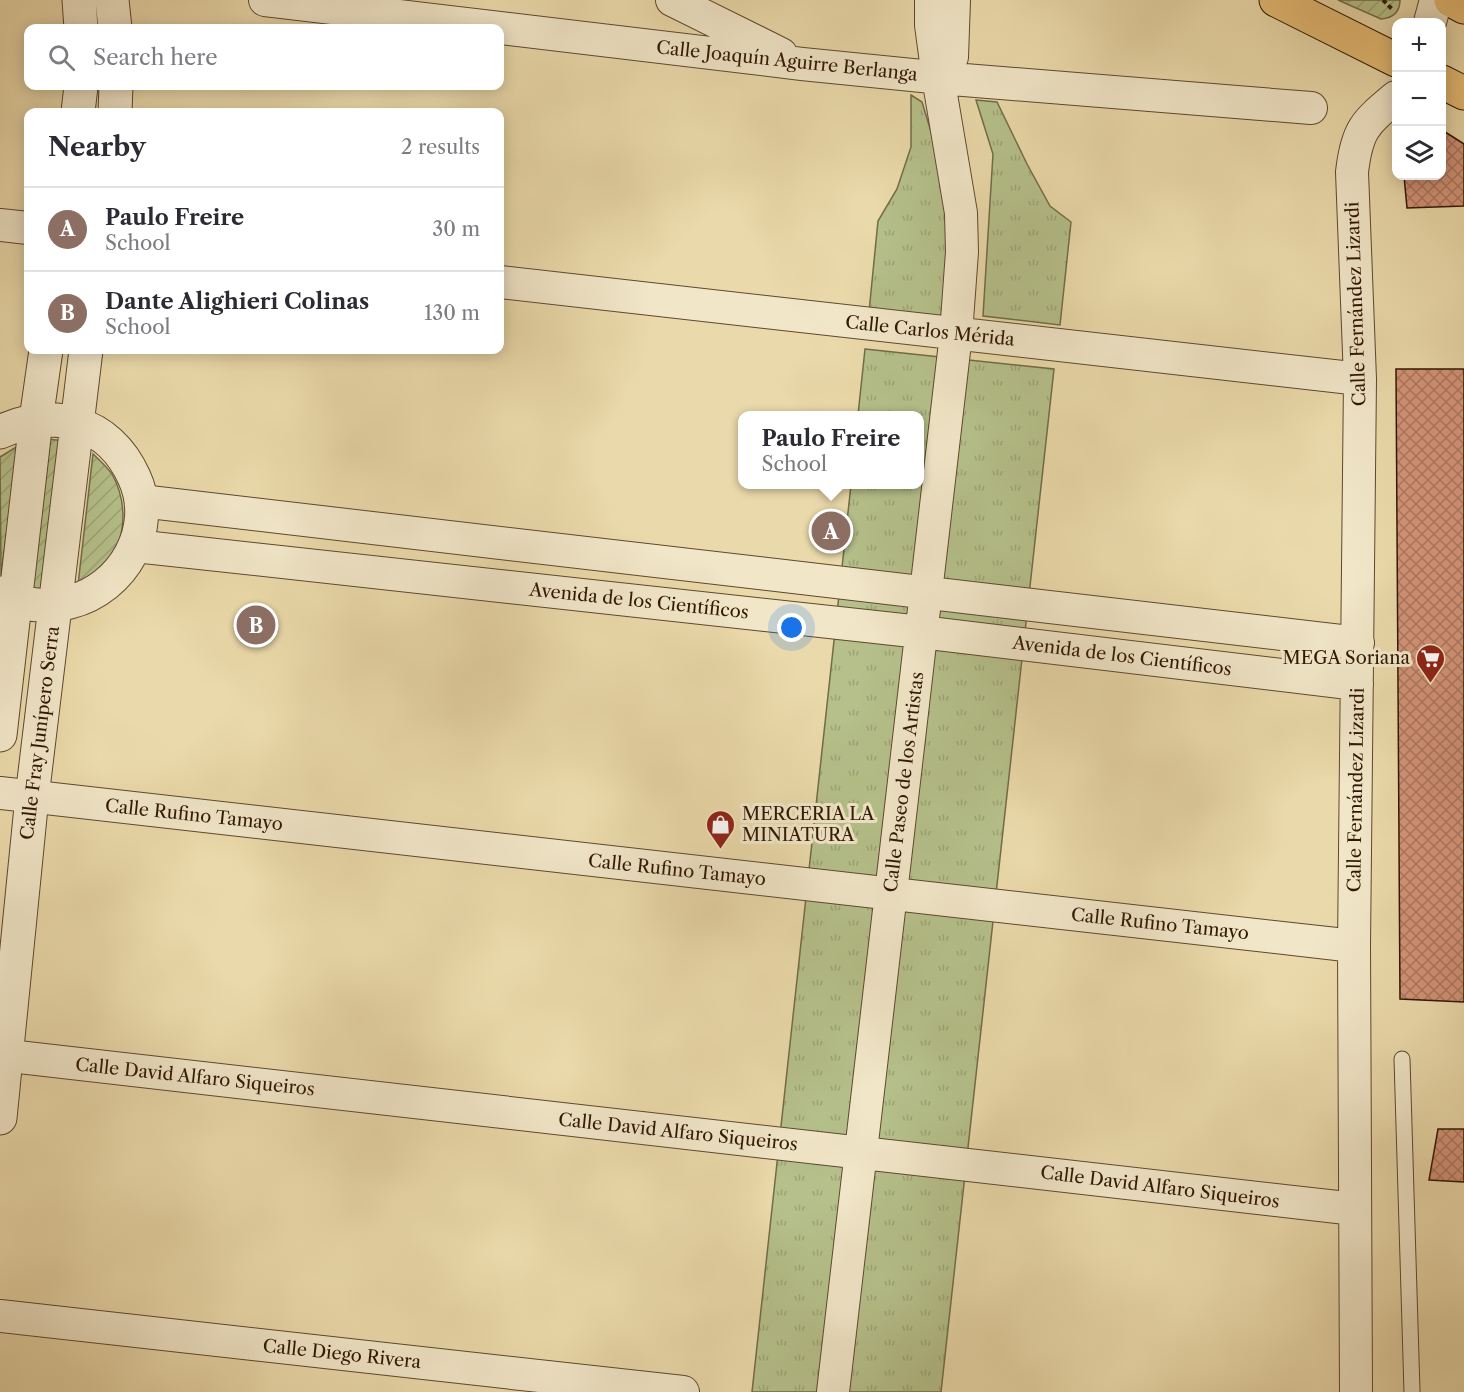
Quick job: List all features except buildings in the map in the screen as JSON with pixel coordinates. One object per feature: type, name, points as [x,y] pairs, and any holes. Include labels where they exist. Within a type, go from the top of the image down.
[{"type":"main road","points":[[1276,0],[1392,58]]},
{"type":"main road","points":[[1450,0],[1464,7]]},
{"type":"main road","points":[[1446,84],[1464,93]]},
{"type":"street","points":[[79,0],[81,24]]},
{"type":"street","points":[[111,0],[114,24]]},
{"type":"street","name":"Calle Joaquín Aguirre Berlanga","points":[[265,0],[466,24]]},
{"type":"street","points":[[672,0],[802,64]]},
{"type":"street","name":"Calle Paseo de los Artistas","points":[[833,1392],[956,334],[962,252],[961,213],[945,78],[931,25],[931,0]]},
{"type":"street","name":"Calle Paseo de los Artistas","points":[[945,78],[954,0]]},
{"type":"street","points":[[1431,18],[1436,0]]},
{"type":"street","name":"Calle Joaquín Aguirre Berlanga","points":[[504,28],[802,64],[1311,108]]},
{"type":"street","points":[[78,108],[81,90]]},
{"type":"street","points":[[115,108],[116,90]]},
{"type":"street","name":"Calle Fernández Lizardi","points":[[1356,1392],[1354,946],[1360,379],[1352,172],[1354,153],[1368,121],[1392,100]]},
{"type":"street","points":[[0,225],[24,228]]},
{"type":"street","name":"Calle Carlos Mérida","points":[[504,282],[1360,379]]},
{"type":"street","points":[[0,735],[8,597],[45,354]]},
{"type":"street","name":"Calle Fray Junípero Serra","points":[[0,1118],[3,1055],[86,354]]},
{"type":"street","points":[[0,432],[21,423],[36,420],[59,420],[77,424],[103,437],[122,456],[135,478],[141,501],[141,524],[135,546],[124,567],[107,585],[84,598],[55,606],[36,605],[8,597]]},
{"type":"street","points":[[141,501],[1358,643]]},
{"type":"street","name":"Avenida de los Científicos","points":[[135,546],[921,632],[1357,684]]},
{"type":"street","name":"Calle Rufino Tamayo","points":[[0,793],[1354,946]]},
{"type":"street","name":"Calle David Alfaro Siqueiros","points":[[3,1055],[1355,1209]]},
{"type":"street","name":"Calle Diego Rivera","points":[[0,1316],[683,1392]]},
{"type":"lane","points":[[1402,1059],[1412,1392]]},
{"type":"path","points":[[1383,0],[1393,10]]},
{"type":"green space","points":[[1338,0],[1400,0],[1395,14],[1381,19]]},
{"type":"green space","points":[[911,95],[922,102],[954,207],[943,321],[869,312],[878,221],[897,189],[911,147]]},
{"type":"green space","points":[[976,100],[997,102],[1050,206],[1071,222],[1060,325],[983,316],[993,154]]},
{"type":"green space","points":[[865,349],[1054,369],[941,1392],[752,1392],[851,489],[924,489],[924,411],[858,411]]},
{"type":"green space","points":[[47,439],[65,441],[46,591],[29,588]]},
{"type":"green space","points":[[18,446],[1,575],[0,457]]},
{"type":"green space","points":[[93,454],[110,471],[117,485],[123,510],[123,523],[121,536],[110,559],[101,569],[78,585]]},
{"type":"place","name":"Paulo Freire","points":[[831,531]]},
{"type":"place","name":"Dante Alighieri Colinas","points":[[256,625]]},
{"type":"place","name":"MEGA Soriana","points":[[1431,684]]},
{"type":"place","name":"MERCERIA LA MINIATURA","points":[[721,850]]}]
